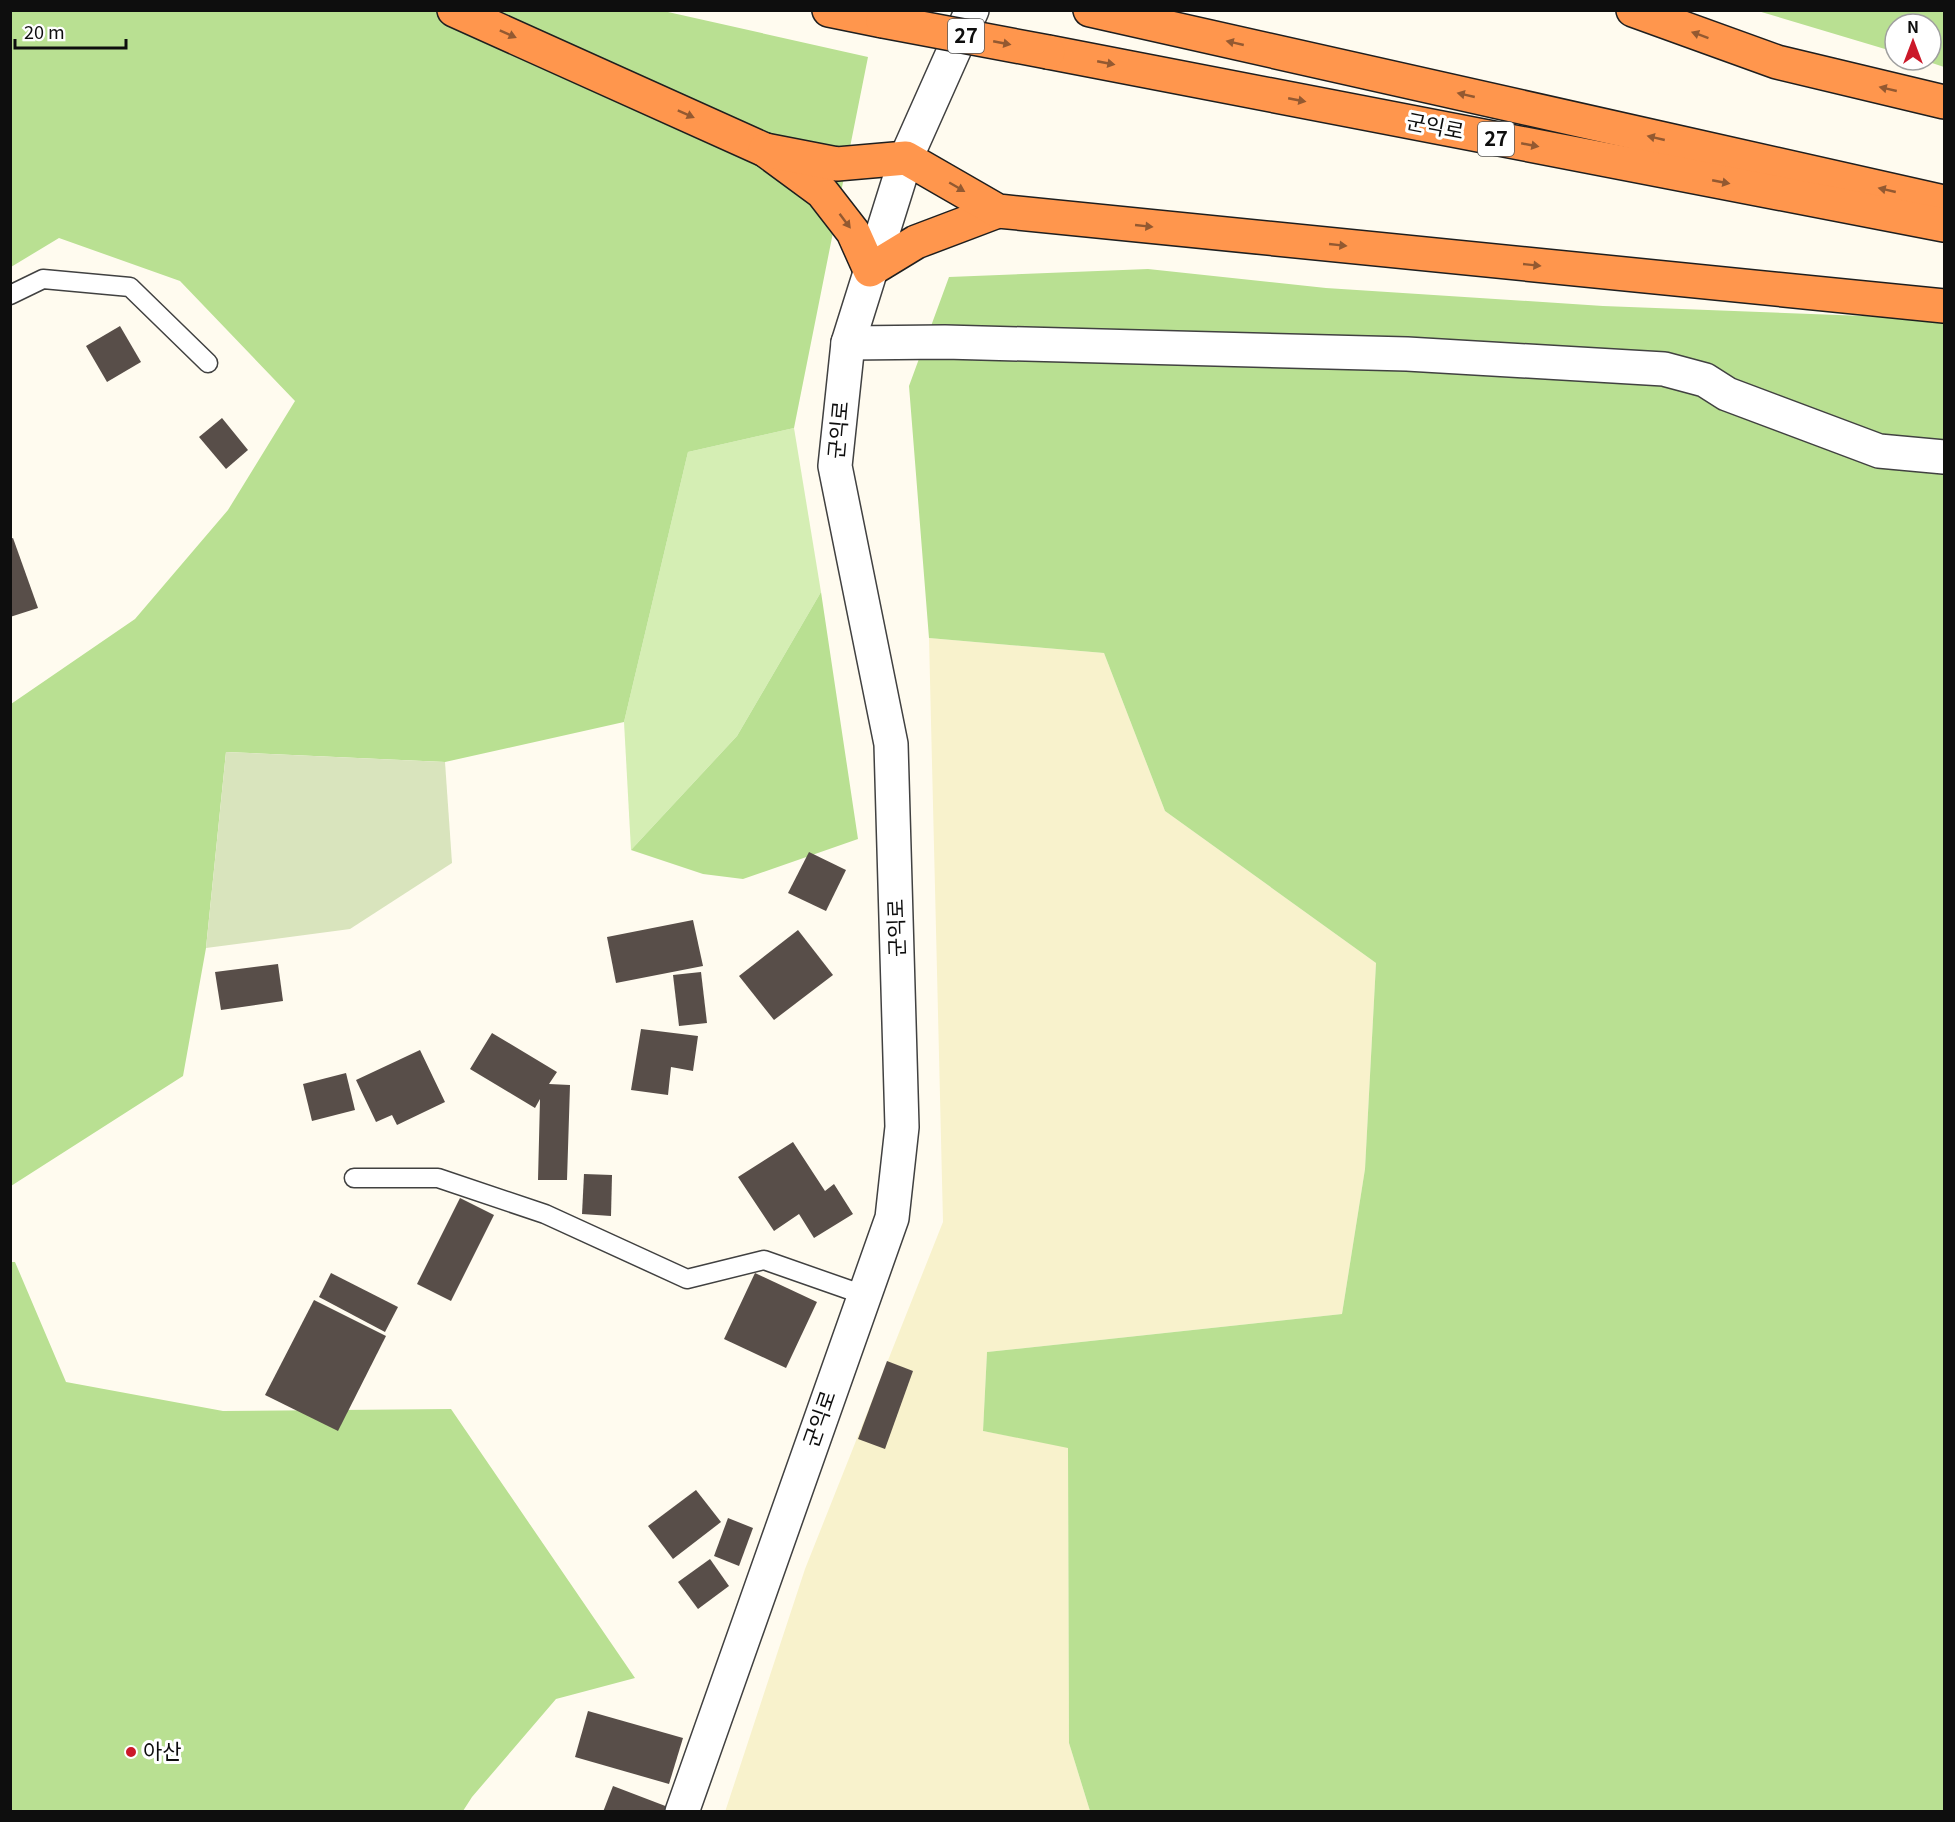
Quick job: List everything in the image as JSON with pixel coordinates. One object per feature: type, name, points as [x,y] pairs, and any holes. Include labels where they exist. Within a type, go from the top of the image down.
[{"type":"highway","points":[[454,10],[765,150],[822,192],[853,232],[870,270],[916,242],[998,211]]},
{"type":"highway","name":"군익로","points":[[830,10],[1944,225]]},
{"type":"highway","name":"군익로","points":[[1090,10],[1944,202]]},
{"type":"highway","points":[[1633,10],[1777,62],[1944,102]]},
{"type":"highway","points":[[765,150],[837,164],[906,158],[998,211],[1944,306]]},
{"type":"street","name":"군익로","points":[[682,1812],[892,1218],[902,1127],[891,744],[835,466],[848,343],[906,158],[972,10]]},
{"type":"street","points":[[848,343],[945,342],[1407,354],[1664,369],[1705,380],[1727,394],[1879,452],[1944,457]]},
{"type":"lane","points":[[10,295],[43,279],[130,287],[208,363]]},
{"type":"lane","points":[[354,1178],[438,1178],[545,1214],[687,1279],[764,1260],[864,1295]]},
{"type":"shaded area","points":[[929,638],[1104,653],[1165,811],[1376,963],[1365,1169],[1342,1314],[987,1352],[983,1431],[1068,1447],[1069,1743],[1090,1811],[725,1812],[805,1569],[943,1222]]},
{"type":"green space","points":[[659,10],[868,57],[794,428],[688,452],[624,722],[445,762],[226,752],[206,948],[183,1076],[11,1186],[11,704],[135,619],[228,510],[295,401],[180,281],[59,238],[11,267],[11,11]]},
{"type":"green space","points":[[1758,11],[1944,11],[1944,67],[1943,12],[1883,12],[1883,48]]},
{"type":"green space","points":[[1148,269],[1326,288],[1603,306],[1944,319],[1944,1811],[1090,1811],[1069,1743],[1068,1448],[983,1431],[987,1352],[1342,1314],[1365,1169],[1376,963],[1165,811],[1104,653],[929,638],[909,386],[949,277]]},
{"type":"green space","points":[[794,428],[821,592],[737,736],[631,850],[624,722],[688,452]]},
{"type":"green space","points":[[821,592],[858,839],[743,879],[703,874],[631,850],[737,736]]},
{"type":"green space","points":[[226,752],[445,762],[452,863],[350,929],[206,948]]},
{"type":"green space","points":[[10,1262],[15,1262],[66,1382],[223,1411],[451,1409],[635,1678],[556,1699],[472,1797],[463,1811],[11,1811]]},
{"type":"building","points":[[120,326],[141,362],[107,382],[86,346]]},
{"type":"building","points":[[222,418],[248,450],[226,469],[199,437]]},
{"type":"building","points":[[13,538],[38,608],[10,617],[10,539]]},
{"type":"building","points":[[809,852],[846,870],[826,911],[788,893]]},
{"type":"building","points":[[693,920],[703,966],[616,983],[607,937]]},
{"type":"building","points":[[798,930],[833,975],[774,1020],[739,976]]},
{"type":"building","points":[[278,964],[283,1001],[221,1010],[215,972]]},
{"type":"building","points":[[701,972],[707,1023],[679,1026],[673,975]]},
{"type":"building","points":[[641,1029],[698,1036],[693,1071],[671,1067],[668,1095],[631,1090]]},
{"type":"building","points":[[492,1033],[557,1072],[549,1084],[570,1085],[567,1180],[538,1180],[540,1099],[535,1108],[470,1069]]},
{"type":"building","points":[[420,1050],[445,1102],[397,1125],[392,1115],[376,1122],[356,1080]]},
{"type":"building","points":[[346,1073],[355,1110],[312,1121],[303,1084]]},
{"type":"building","points":[[793,1142],[825,1191],[834,1184],[853,1214],[814,1238],[799,1214],[774,1231],[738,1177]]},
{"type":"building","points":[[584,1174],[612,1175],[611,1216],[582,1214]]},
{"type":"building","points":[[460,1198],[494,1215],[451,1301],[417,1284]]},
{"type":"building","points":[[331,1273],[398,1307],[385,1332],[319,1297]]},
{"type":"building","points":[[755,1273],[817,1302],[786,1368],[724,1339]]},
{"type":"building","points":[[314,1300],[386,1336],[338,1431],[265,1395]]},
{"type":"building","points":[[887,1361],[913,1371],[885,1449],[858,1439]]},
{"type":"building","points":[[696,1490],[721,1522],[673,1559],[648,1526]]},
{"type":"building","points":[[728,1518],[753,1528],[739,1566],[714,1556]]},
{"type":"building","points":[[710,1559],[729,1586],[698,1609],[678,1582]]},
{"type":"building","points":[[588,1711],[683,1738],[669,1784],[575,1757]]},
{"type":"building","points":[[613,1786],[668,1807],[666,1812],[603,1812]]},
{"type":"place","name":"아산","points":[[131,1752]]}]
